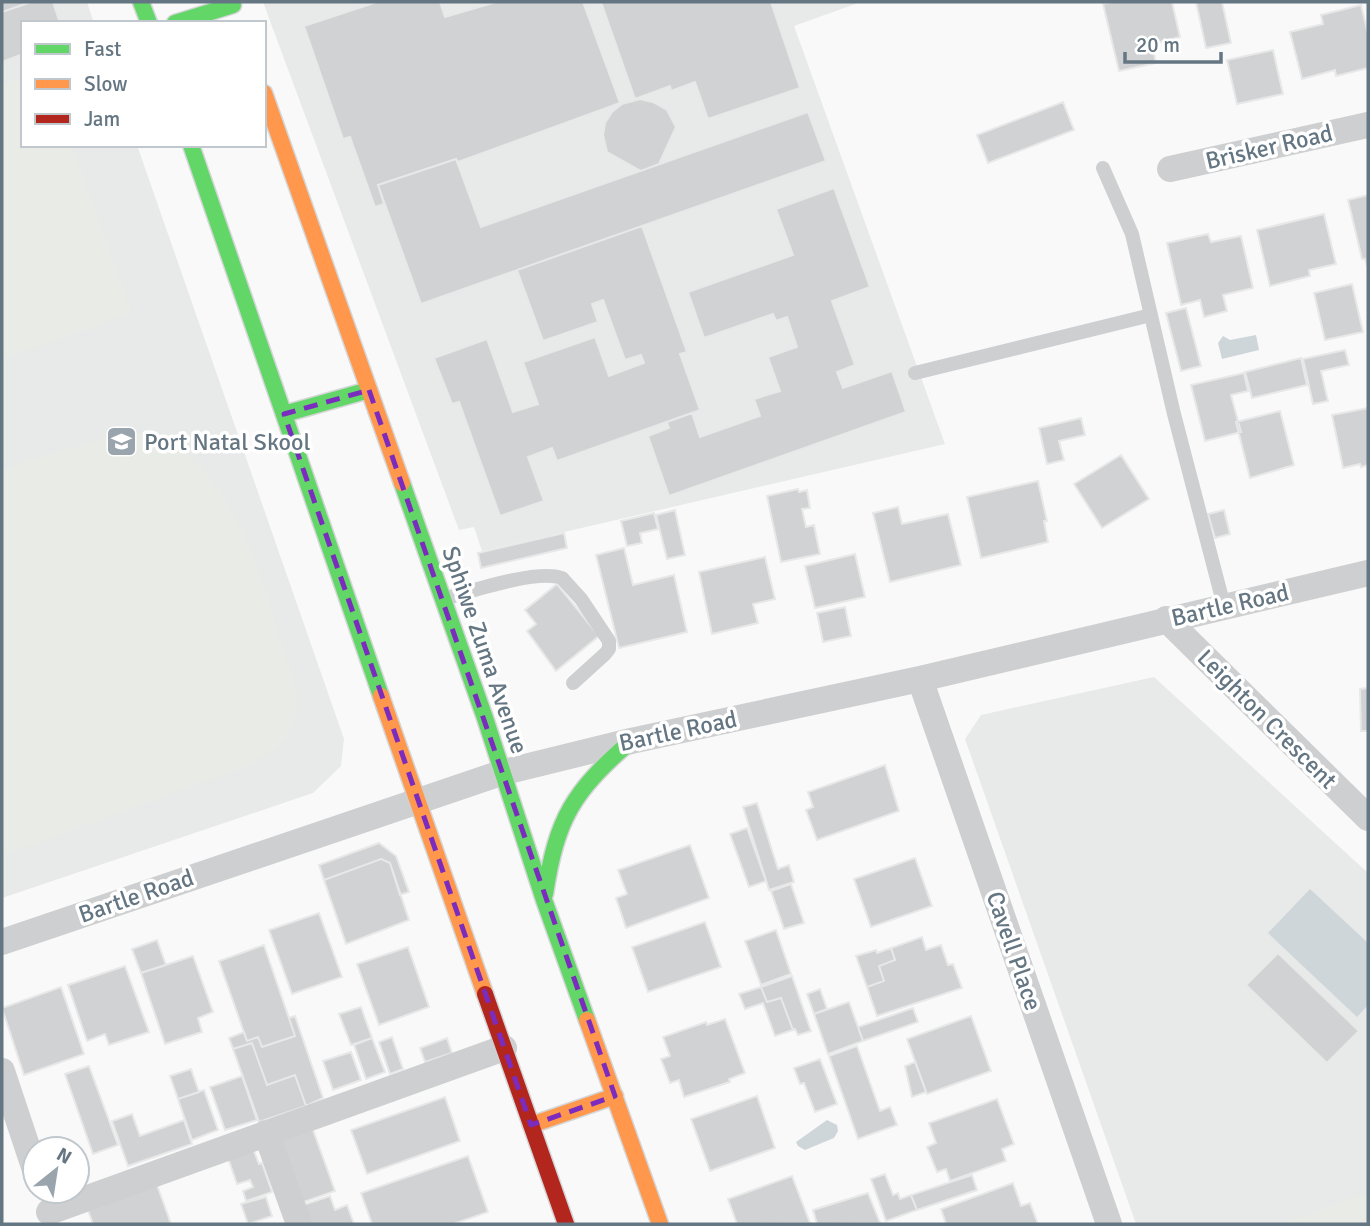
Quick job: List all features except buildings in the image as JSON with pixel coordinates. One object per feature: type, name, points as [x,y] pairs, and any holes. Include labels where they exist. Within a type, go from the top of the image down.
[{"type":"street","points":[[141,2],[148,21]]},
{"type":"street","points":[[181,21],[233,3],[239,21]]},
{"type":"street","name":"Sphiwe Zuma Avenue","points":[[266,99],[504,772],[544,900],[660,1224]]},
{"type":"street","name":"Brisker Road","points":[[1170,169],[1368,125]]},
{"type":"street","points":[[192,147],[566,1224]]},
{"type":"street","points":[[284,414],[369,390]]},
{"type":"street","name":"Bartle Road","points":[[2,942],[504,772],[631,741],[920,679],[1368,573]]},
{"type":"street","name":"Leighton Crescent","points":[[1166,619],[1368,818]]},
{"type":"street","name":"Cavell Place","points":[[920,679],[1109,1224]]},
{"type":"street","points":[[544,900],[552,852],[565,817],[586,784],[631,741]]},
{"type":"street","points":[[48,1209],[504,1048]]},
{"type":"street","points":[[2,1071],[23,1135]]},
{"type":"street","points":[[531,1125],[615,1096]]},
{"type":"street","points":[[267,1133],[299,1224]]},
{"type":"lane","points":[[1103,168],[1132,234],[1174,414],[1224,606]]},
{"type":"lane","points":[[915,373],[1151,315]]},
{"type":"lane","points":[[443,599],[513,581],[546,576],[562,578],[599,623],[610,644],[605,654],[573,683]]},
{"type":"highlighted area","points":[[369,390],[615,1096],[531,1125],[284,414]]},
{"type":"shaded area","name":"Port Natal Skool","points":[[2,2],[87,2],[93,21],[21,21],[21,147],[138,147],[344,739],[341,766],[313,793],[2,898]]},
{"type":"shaded area","points":[[263,2],[861,2],[794,26],[945,444],[482,551],[474,527],[459,530]]},
{"type":"shaded area","points":[[21,78],[21,147],[73,147],[132,313],[2,359],[2,84]]},
{"type":"shaded area","points":[[1256,335],[1259,350],[1222,359],[1218,343],[1223,336],[1230,340]]},
{"type":"shaded area","points":[[127,431],[158,438],[186,453],[205,472],[235,516],[257,566],[294,683],[296,714],[290,731],[281,743],[252,764],[2,856],[2,469]]},
{"type":"shaded area","points":[[1154,677],[1368,873],[1368,1224],[1136,1224],[965,739],[981,715]]},
{"type":"shaded area","points":[[1310,889],[1368,943],[1368,1005],[1357,1017],[1268,933]]},
{"type":"shaded area","points":[[827,1120],[837,1125],[838,1131],[834,1138],[805,1150],[798,1146],[796,1142]]},
{"type":"shaded area","points":[[1368,1193],[1368,1224],[1280,1224]]},
{"type":"traffic: fast","points":[[141,2],[148,21]]},
{"type":"traffic: fast","points":[[181,21],[233,5]]},
{"type":"traffic: fast","points":[[192,147],[381,696]]},
{"type":"traffic: fast","points":[[284,414],[369,390]]},
{"type":"traffic: fast","points":[[402,483],[587,1020]]},
{"type":"traffic: fast","points":[[545,894],[555,845],[571,808],[595,776],[631,741]]},
{"type":"traffic: slow","points":[[266,99],[402,483]]},
{"type":"traffic: slow","points":[[381,696],[485,994]]},
{"type":"traffic: slow","points":[[587,1020],[660,1224]]},
{"type":"traffic: slow","points":[[531,1125],[615,1096]]},
{"type":"traffic: jam","points":[[485,994],[566,1224]]},
{"type":"place","name":"Port Natal Skool","points":[[121,442]]}]
